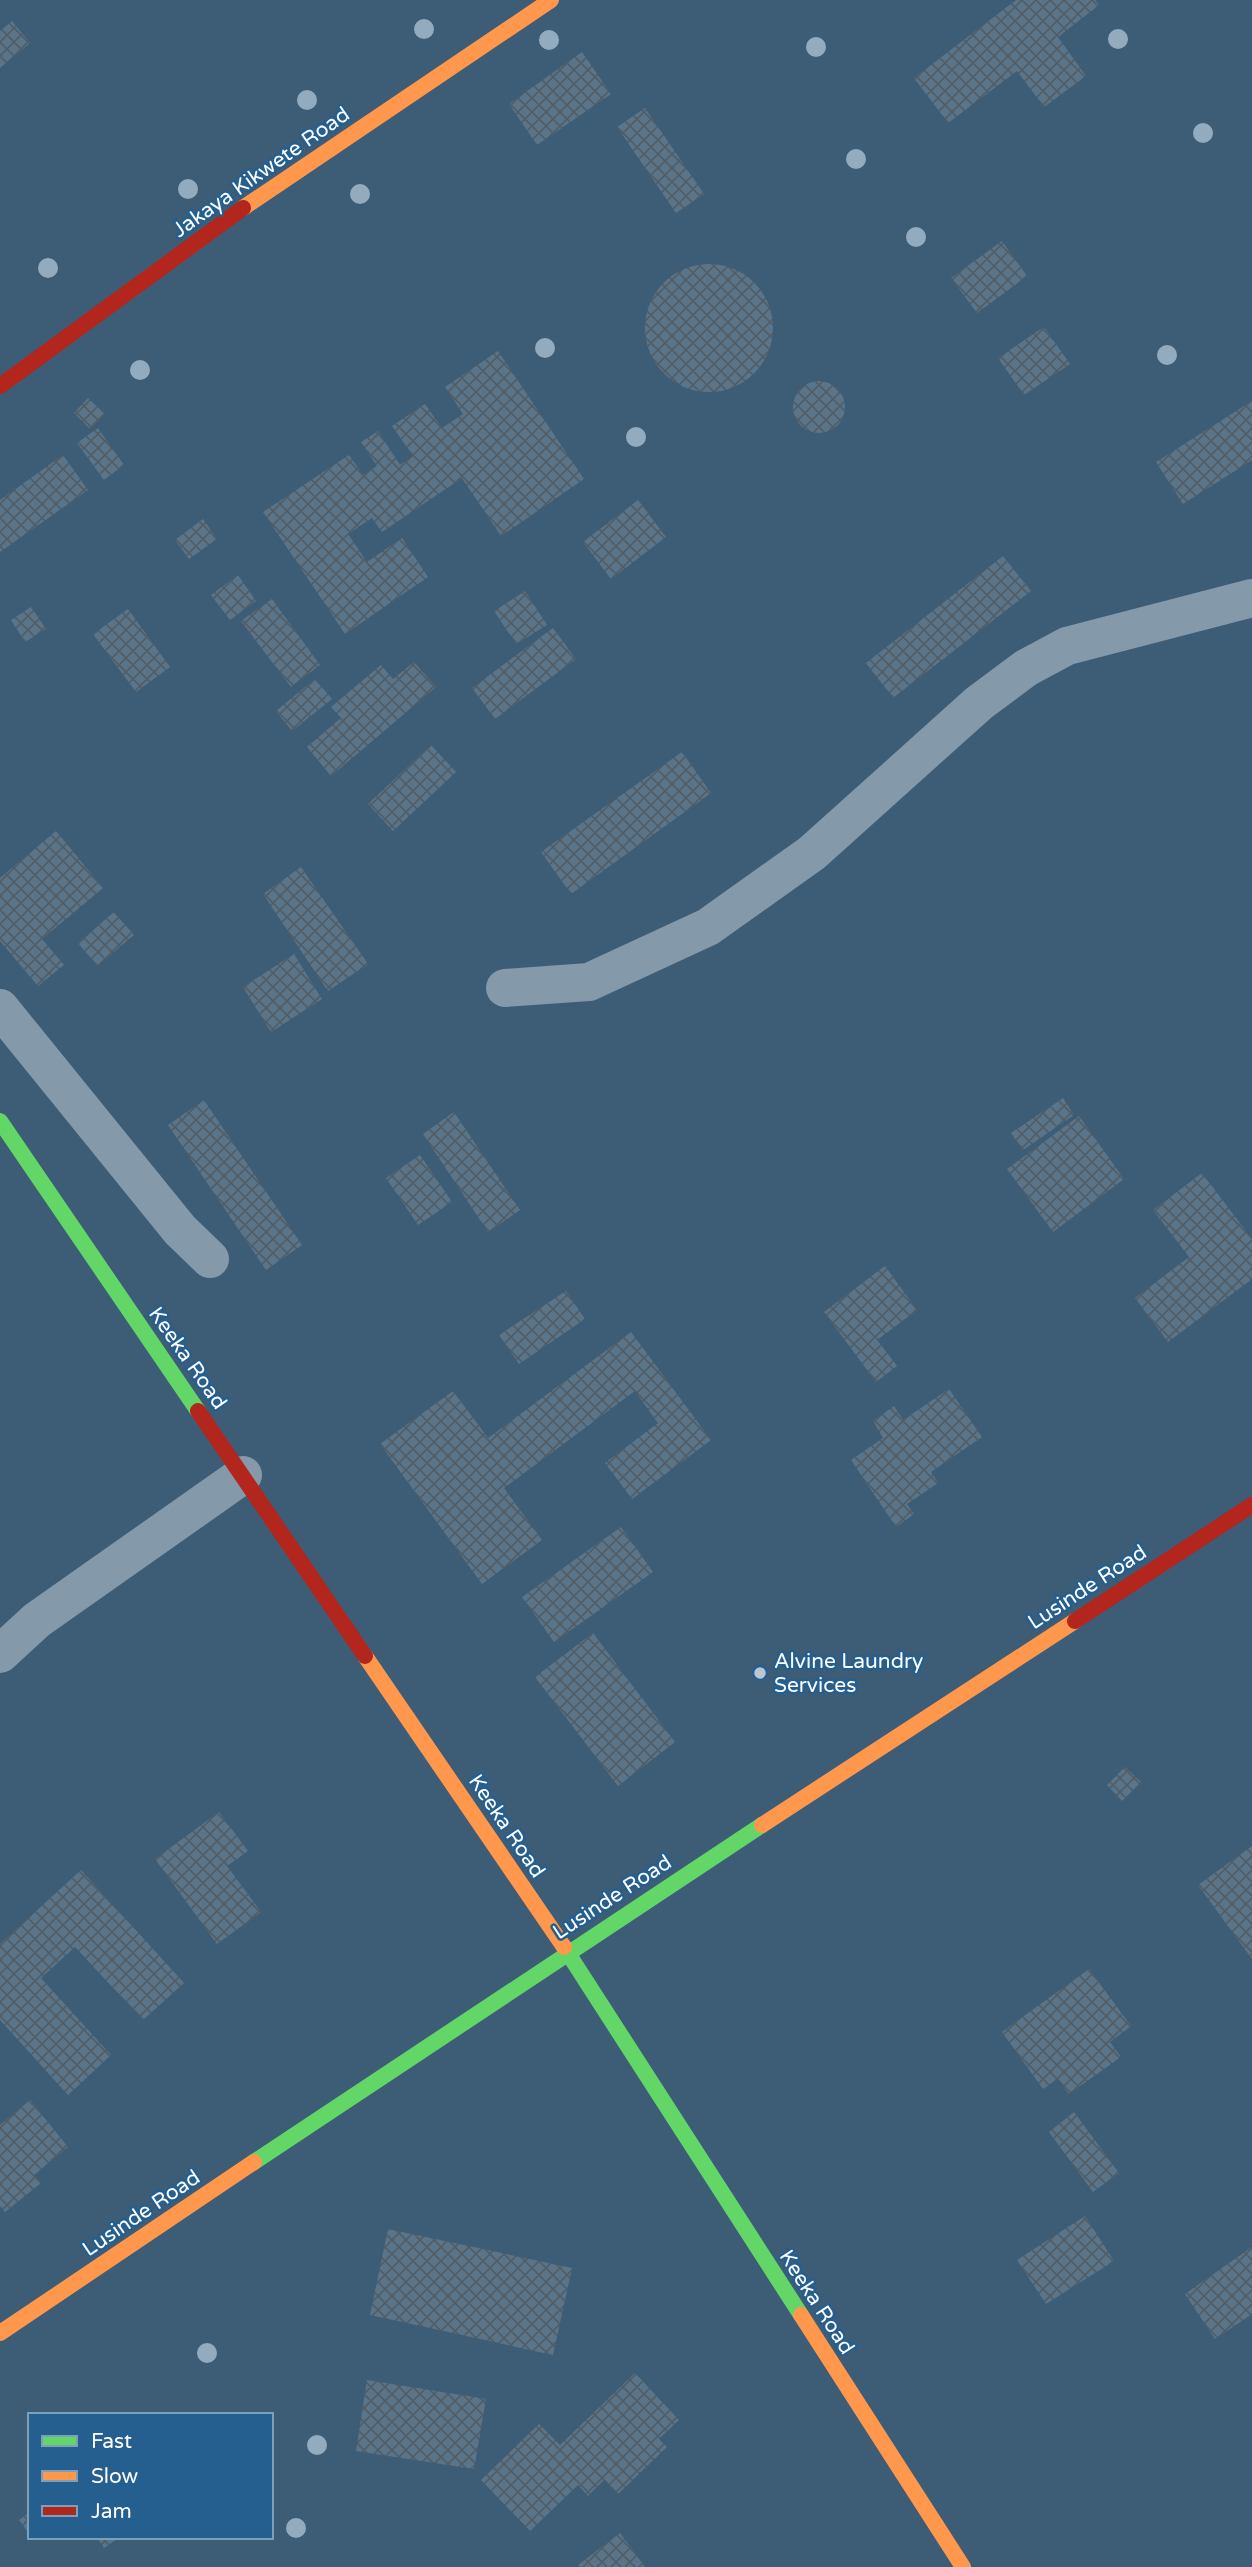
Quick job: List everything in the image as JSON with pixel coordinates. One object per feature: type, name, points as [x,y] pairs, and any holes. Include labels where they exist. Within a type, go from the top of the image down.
[{"type":"street","name":"Jakaya Kikwete Road","points":[[0,386],[74,327],[384,111],[551,0]]},
{"type":"street","points":[[505,988],[589,982],[708,927],[812,853],[979,703],[1026,668],[1067,646],[1252,598]]},
{"type":"street","points":[[0,1008],[180,1230],[210,1259]]},
{"type":"street","name":"Keeka Road","points":[[0,1121],[567,1952],[962,2567]]},
{"type":"street","points":[[0,1654],[37,1620],[243,1475]]},
{"type":"street","name":"Lusinde Road","points":[[0,2333],[567,1952],[1252,1505]]},
{"type":"building","points":[[1016,0],[1095,0],[1099,5],[1058,37],[1086,76],[1044,107],[1017,71],[948,123],[914,78]]},
{"type":"building","points":[[12,21],[30,43],[0,68],[0,31]]},
{"type":"building","points":[[582,52],[611,94],[537,145],[509,104]]},
{"type":"building","points":[[645,108],[704,194],[676,213],[617,127]]},
{"type":"building","points":[[1002,241],[1027,276],[977,313],[951,278]]},
{"type":"building","points":[[709,264],[734,269],[754,283],[768,303],[773,328],[768,353],[754,373],[734,387],[709,392],[684,387],[664,373],[650,353],[645,328],[650,303],[664,283],[684,269]]},
{"type":"building","points":[[1044,327],[1070,364],[1024,395],[998,358]]},
{"type":"building","points":[[498,351],[584,479],[501,536],[462,478],[382,532],[372,518],[348,534],[367,562],[402,538],[428,577],[345,634],[263,512],[349,455],[363,475],[377,466],[361,442],[378,431],[400,465],[413,456],[392,426],[425,404],[442,428],[463,414],[445,387]]},
{"type":"building","points":[[819,381],[838,388],[845,407],[838,426],[819,433],[800,426],[793,407],[800,388]]},
{"type":"building","points":[[88,398],[105,414],[90,429],[74,413]]},
{"type":"building","points":[[1252,401],[1252,460],[1183,504],[1156,462]]},
{"type":"building","points":[[98,428],[124,465],[104,480],[77,443]]},
{"type":"building","points":[[63,455],[88,490],[0,552],[0,500]]},
{"type":"building","points":[[638,500],[666,537],[611,579],[583,542]]},
{"type":"building","points":[[203,519],[217,539],[189,559],[175,540]]},
{"type":"building","points":[[1003,556],[1031,591],[893,698],[866,663]]},
{"type":"building","points":[[238,575],[256,601],[230,620],[211,595]]},
{"type":"building","points":[[525,591],[547,625],[516,644],[494,611]]},
{"type":"building","points":[[272,599],[320,665],[291,687],[241,621]]},
{"type":"building","points":[[31,607],[46,629],[25,642],[11,620]]},
{"type":"building","points":[[128,609],[170,667],[136,692],[93,634]]},
{"type":"building","points":[[553,628],[576,659],[495,719],[472,688]]},
{"type":"building","points":[[414,662],[436,687],[331,776],[307,747],[341,718],[331,707],[381,665],[393,679]]},
{"type":"building","points":[[315,679],[332,699],[292,731],[276,711]]},
{"type":"building","points":[[431,745],[456,772],[393,831],[368,804]]},
{"type":"building","points":[[682,752],[711,793],[571,894],[541,852]]},
{"type":"building","points":[[56,831],[103,888],[42,939],[64,965],[38,986],[0,941],[0,878]]},
{"type":"building","points":[[301,867],[368,964],[328,991],[263,894]]},
{"type":"building","points":[[114,912],[134,935],[97,966],[78,943]]},
{"type":"building","points":[[294,954],[322,999],[271,1032],[243,987]]},
{"type":"building","points":[[1063,1098],[1074,1115],[1023,1150],[1011,1133]]},
{"type":"building","points":[[204,1100],[302,1245],[266,1270],[168,1125]]},
{"type":"building","points":[[454,1112],[520,1210],[488,1232],[423,1134]]},
{"type":"building","points":[[1079,1116],[1124,1179],[1053,1232],[1007,1169]]},
{"type":"building","points":[[420,1155],[452,1202],[418,1225],[386,1178]]},
{"type":"building","points":[[1202,1173],[1252,1239],[1252,1279],[1168,1342],[1135,1298],[1189,1257],[1153,1210]]},
{"type":"building","points":[[885,1266],[917,1310],[877,1340],[897,1366],[876,1382],[824,1312]]},
{"type":"building","points":[[566,1291],[585,1319],[519,1364],[499,1335]]},
{"type":"building","points":[[631,1332],[711,1440],[632,1499],[605,1463],[658,1423],[635,1391],[504,1488],[542,1540],[482,1584],[380,1444],[453,1391],[488,1438]]},
{"type":"building","points":[[949,1389],[982,1437],[931,1472],[938,1483],[907,1504],[914,1514],[896,1527],[851,1460],[883,1438],[873,1421],[894,1406],[903,1420]]},
{"type":"building","points":[[621,1527],[653,1572],[554,1642],[522,1597]]},
{"type":"building","points":[[593,1633],[675,1742],[618,1786],[535,1677]]},
{"type":"building","points":[[1125,1767],[1141,1782],[1122,1801],[1107,1785]]},
{"type":"building","points":[[219,1812],[248,1851],[227,1866],[261,1912],[217,1944],[155,1859]]},
{"type":"building","points":[[1252,1846],[1252,1959],[1198,1885]]},
{"type":"building","points":[[81,1870],[184,1983],[143,2020],[75,1947],[41,1978],[111,2055],[68,2095],[0,2020],[0,1944]]},
{"type":"building","points":[[1089,1969],[1131,2026],[1110,2042],[1121,2057],[1069,2094],[1058,2079],[1043,2089],[1002,2032]]},
{"type":"building","points":[[30,2100],[68,2147],[34,2175],[41,2183],[5,2212],[0,2206],[0,2125]]},
{"type":"building","points":[[1074,2112],[1119,2173],[1093,2192],[1049,2132]]},
{"type":"building","points":[[1085,2216],[1114,2261],[1046,2304],[1017,2260]]},
{"type":"building","points":[[388,2229],[572,2268],[553,2355],[370,2315]]},
{"type":"building","points":[[1252,2247],[1252,2314],[1215,2339],[1185,2294]]},
{"type":"building","points":[[635,2373],[679,2420],[659,2439],[667,2447],[618,2494],[604,2480],[588,2496],[578,2485],[530,2531],[481,2480],[539,2424],[560,2445]]},
{"type":"building","points":[[367,2380],[486,2399],[474,2469],[356,2451]]},
{"type":"building","points":[[28,2513],[28,2532],[19,2520]]},
{"type":"building","points":[[620,2533],[645,2567],[579,2567],[578,2565]]},
{"type":"building","points":[[98,2539],[117,2539],[104,2548]]},
{"type":"traffic: fast","points":[[0,1121],[198,1411]]},
{"type":"traffic: fast","points":[[254,2162],[762,1825]]},
{"type":"traffic: fast","points":[[564,1947],[801,2315]]},
{"type":"traffic: slow","points":[[243,208],[551,0]]},
{"type":"traffic: slow","points":[[762,1825],[1075,1621]]},
{"type":"traffic: slow","points":[[365,1656],[564,1947]]},
{"type":"traffic: slow","points":[[0,2333],[254,2162]]},
{"type":"traffic: slow","points":[[801,2315],[963,2567]]},
{"type":"traffic: jam","points":[[0,386],[243,208]]},
{"type":"traffic: jam","points":[[198,1411],[365,1656]]},
{"type":"traffic: jam","points":[[1075,1621],[1252,1505]]},
{"type":"place","name":"Alvine Laundry Services","points":[[760,1673]]}]
